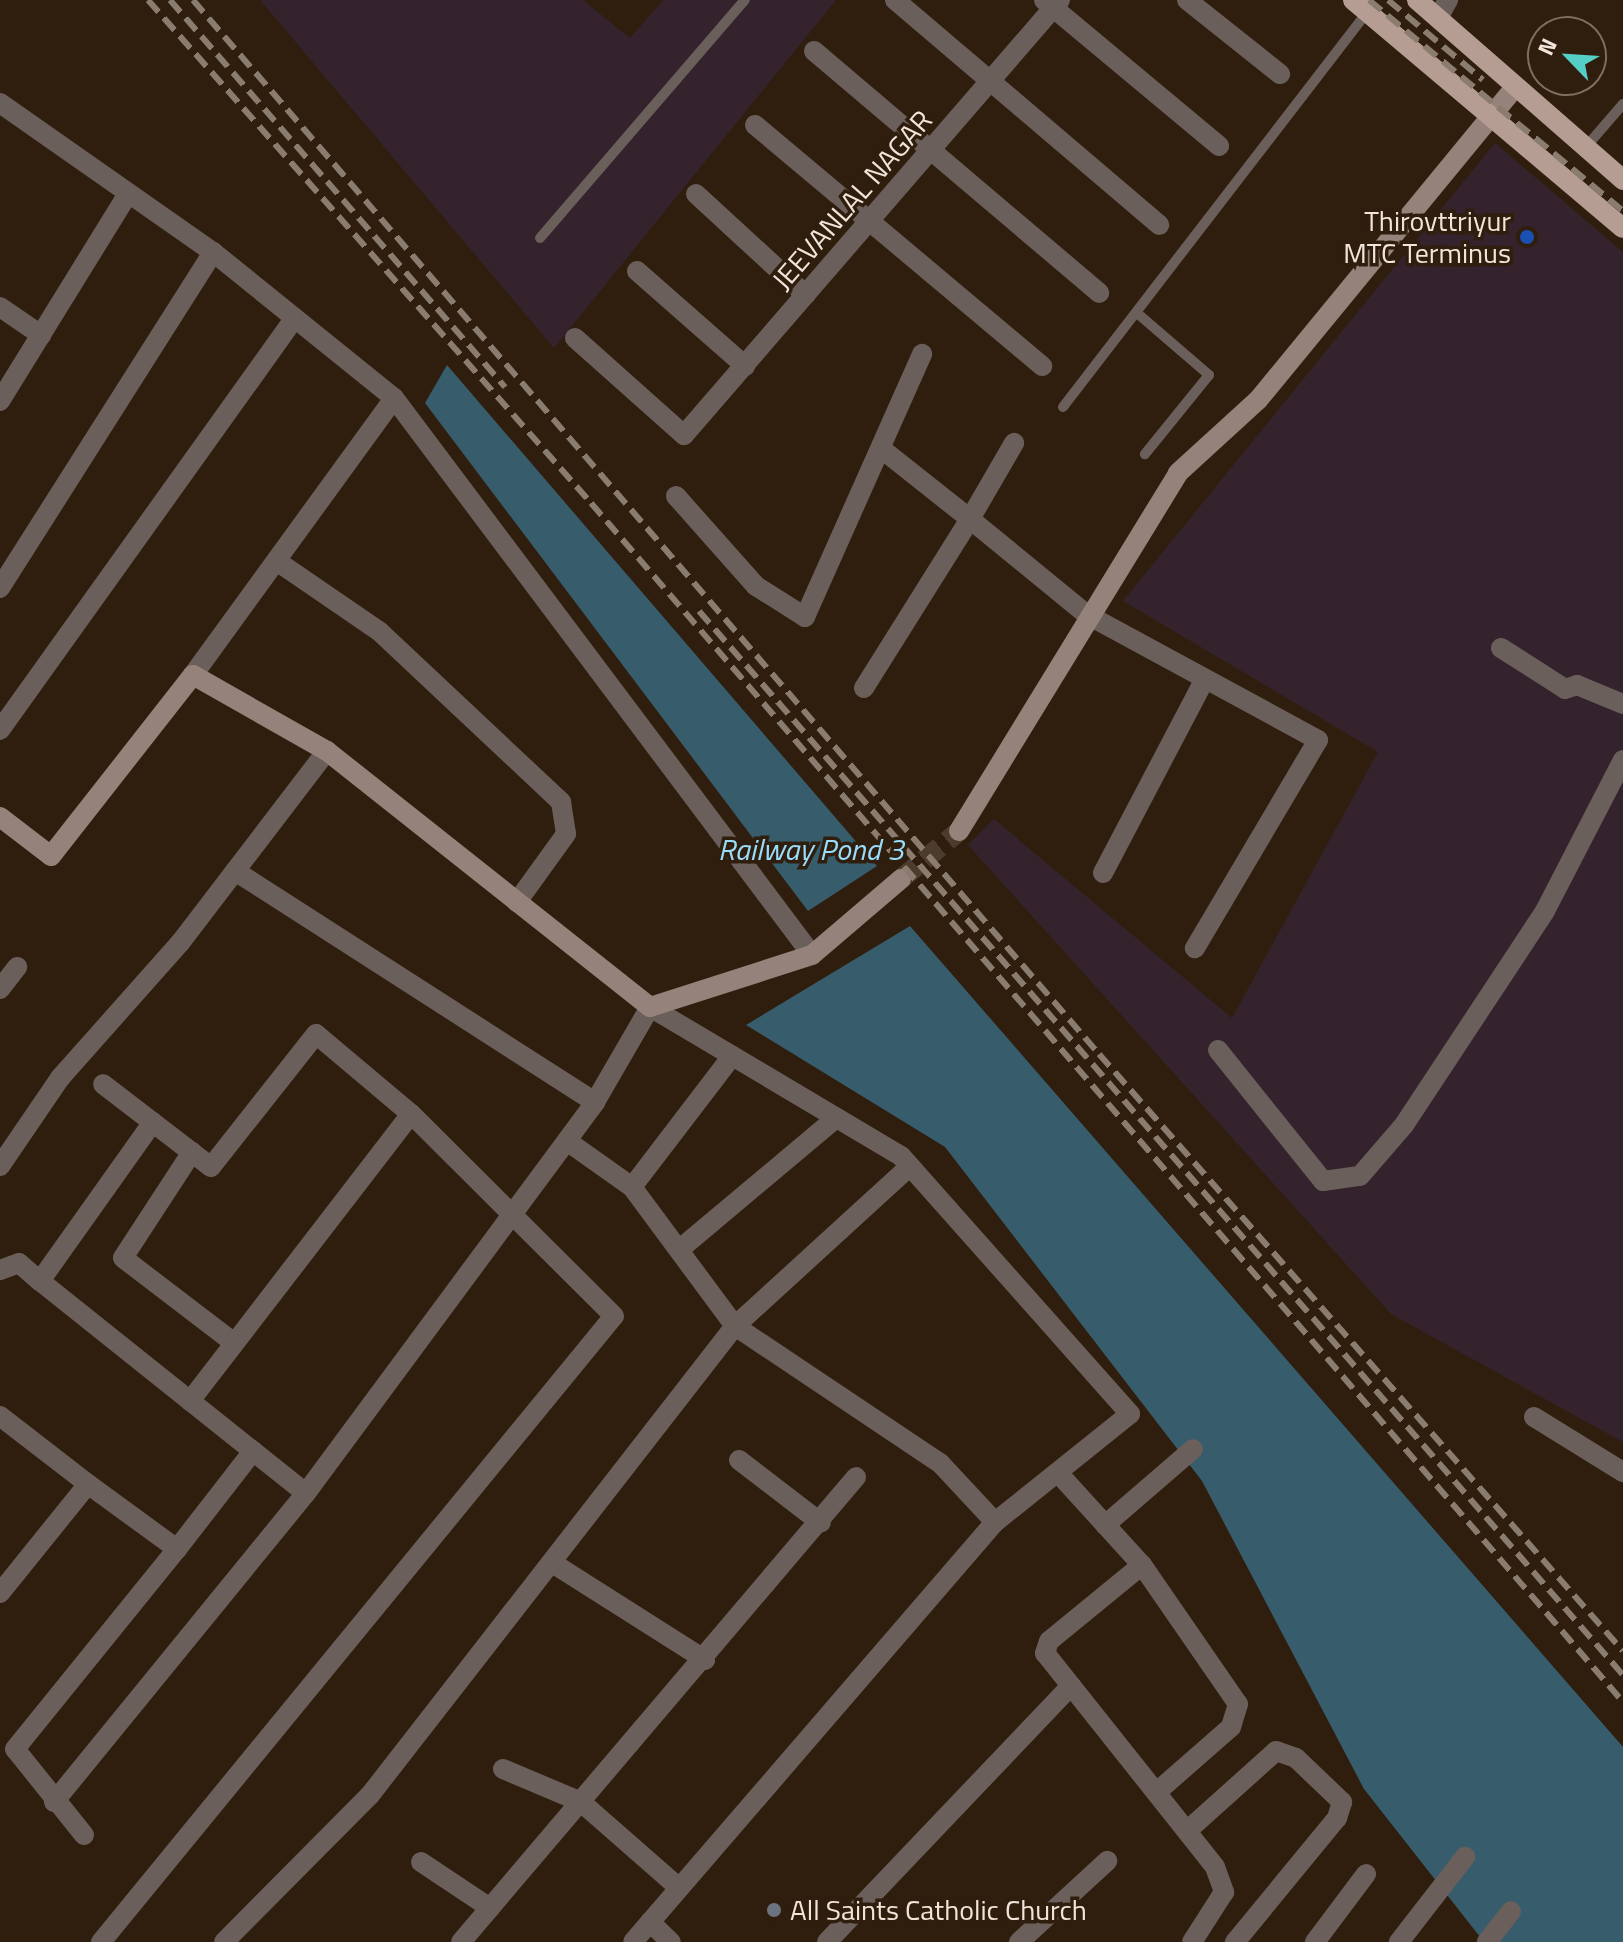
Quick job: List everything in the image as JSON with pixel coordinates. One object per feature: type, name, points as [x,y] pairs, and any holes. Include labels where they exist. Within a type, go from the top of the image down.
[{"type":"main road","points":[[1417,0],[1514,88],[1623,180]]},
{"type":"main road","points":[[1360,6],[1623,228]]},
{"type":"street","points":[[895,0],[1159,225]]},
{"type":"street","points":[[1187,0],[1280,74]]},
{"type":"street","points":[[1438,18],[1448,0]]},
{"type":"street","points":[[1053,3],[1219,146]]},
{"type":"street","name":"JEEVANLAL NAGAR","points":[[575,338],[684,435],[931,152],[1053,3]]},
{"type":"street","points":[[814,51],[1099,293]]},
{"type":"street","points":[[959,831],[1023,733],[1086,614],[1178,473],[1258,400],[1514,88]]},
{"type":"street","points":[[0,103],[213,252],[394,398],[812,955]]},
{"type":"street","points":[[755,125],[867,225],[1042,366]]},
{"type":"street","points":[[0,401],[128,194]]},
{"type":"street","points":[[696,194],[806,295]]},
{"type":"street","points":[[0,588],[213,252]]},
{"type":"street","points":[[637,271],[745,366]]},
{"type":"street","points":[[0,307],[41,335]]},
{"type":"street","points":[[0,730],[294,319]]},
{"type":"street","points":[[676,496],[756,586],[805,617],[883,450],[922,354]]},
{"type":"street","points":[[0,817],[51,856],[281,564],[394,398]]},
{"type":"street","points":[[864,688],[1014,443]]},
{"type":"street","points":[[883,450],[1086,614],[1318,740],[1195,948]]},
{"type":"street","points":[[281,564],[379,631],[561,802],[566,834],[517,902]]},
{"type":"street","points":[[1501,648],[1565,689],[1577,685],[1623,704]]},
{"type":"street","points":[[193,675],[327,751],[650,1007],[910,1166],[1130,1414],[1060,1475],[995,1522],[633,1942]]},
{"type":"street","points":[[1103,873],[1205,679]]},
{"type":"street","points":[[0,1166],[68,1067],[235,871],[327,751]]},
{"type":"street","points":[[1218,1050],[1323,1181],[1360,1176],[1404,1125],[1545,911],[1623,760]]},
{"type":"street","points":[[235,871],[595,1102]]},
{"type":"street","points":[[54,1802],[306,1493],[511,1210],[595,1102],[650,1007],[812,955],[901,879]]},
{"type":"street","points":[[0,989],[17,967]]},
{"type":"street","points":[[101,1942],[614,1316],[511,1210],[411,1114],[316,1034],[211,1167],[103,1084]]},
{"type":"street","points":[[632,1187],[732,1056]]},
{"type":"street","points":[[190,1401],[411,1114]]},
{"type":"street","points":[[680,1249],[836,1118]]},
{"type":"street","points":[[40,1281],[153,1122]]},
{"type":"street","points":[[567,1141],[632,1187],[680,1249],[717,1310],[735,1326],[940,1463],[995,1522]]},
{"type":"street","points":[[192,1152],[123,1258],[234,1343]]},
{"type":"street","points":[[224,1942],[370,1795],[554,1564],[735,1326],[910,1166]]},
{"type":"street","points":[[1,1268],[19,1263],[306,1493]]},
{"type":"street","points":[[0,1416],[177,1549]]},
{"type":"street","points":[[1534,1417],[1623,1472]]},
{"type":"street","points":[[1105,1525],[1193,1449]]},
{"type":"street","points":[[84,1835],[54,1802],[15,1749],[253,1451]]},
{"type":"street","points":[[739,1460],[821,1523]]},
{"type":"street","points":[[1060,1475],[1142,1565],[1238,1704],[1231,1727],[1158,1791]]},
{"type":"street","points":[[461,1942],[705,1660],[856,1477]]},
{"type":"street","points":[[0,1593],[88,1484]]},
{"type":"street","points":[[554,1564],[705,1660]]},
{"type":"street","points":[[1142,1565],[1049,1641],[1048,1661],[1188,1830],[1224,1892],[1197,1935],[1226,1942]]},
{"type":"street","points":[[827,1942],[1071,1686]]},
{"type":"street","points":[[1188,1830],[1276,1751],[1296,1758],[1342,1802],[1337,1818],[1235,1942]]},
{"type":"street","points":[[503,1769],[581,1802],[678,1887]]},
{"type":"street","points":[[1399,1942],[1465,1857]]},
{"type":"street","points":[[1019,1942],[1107,1861]]},
{"type":"street","points":[[421,1862],[490,1908]]},
{"type":"street","points":[[1315,1942],[1366,1874]]},
{"type":"street","points":[[1487,1942],[1511,1911]]},
{"type":"street","points":[[650,1922],[671,1942]]},
{"type":"lane","points":[[540,238],[745,0]]},
{"type":"lane","points":[[1063,407],[1137,313],[1360,6]]},
{"type":"lane","points":[[1585,149],[1623,104]]},
{"type":"lane","points":[[1137,313],[1209,375],[1145,454]]},
{"type":"shaded area","points":[[260,0],[583,0],[630,38],[663,0],[836,0],[554,348]]},
{"type":"shaded area","points":[[1495,143],[1623,252],[1623,1442],[1391,1314],[968,845],[994,819],[1232,1018],[1378,752],[1123,601]]},
{"type":"water","name":"Railway Pond 3","points":[[447,365],[877,866],[808,911],[425,403]]},
{"type":"water","points":[[910,926],[1623,1747],[1623,1942],[1484,1942],[1364,1789],[1202,1481],[945,1147],[746,1025]]},
{"type":"tunnel","points":[[901,879],[959,831]]},
{"type":"railway","points":[[148,0],[591,503],[1623,1702]]},
{"type":"railway","points":[[170,0],[505,387]]},
{"type":"railway","points":[[193,0],[1099,1054],[1623,1651]]},
{"type":"railway","points":[[1369,0],[1623,211]]},
{"type":"railway","points":[[1388,0],[1483,80]]},
{"type":"railway","points":[[699,611],[1623,1675]]},
{"type":"place","name":"Thirovttriyur MTC Terminus","points":[[1527,237]]},
{"type":"place","name":"All Saints Catholic Church","points":[[774,1910]]}]
